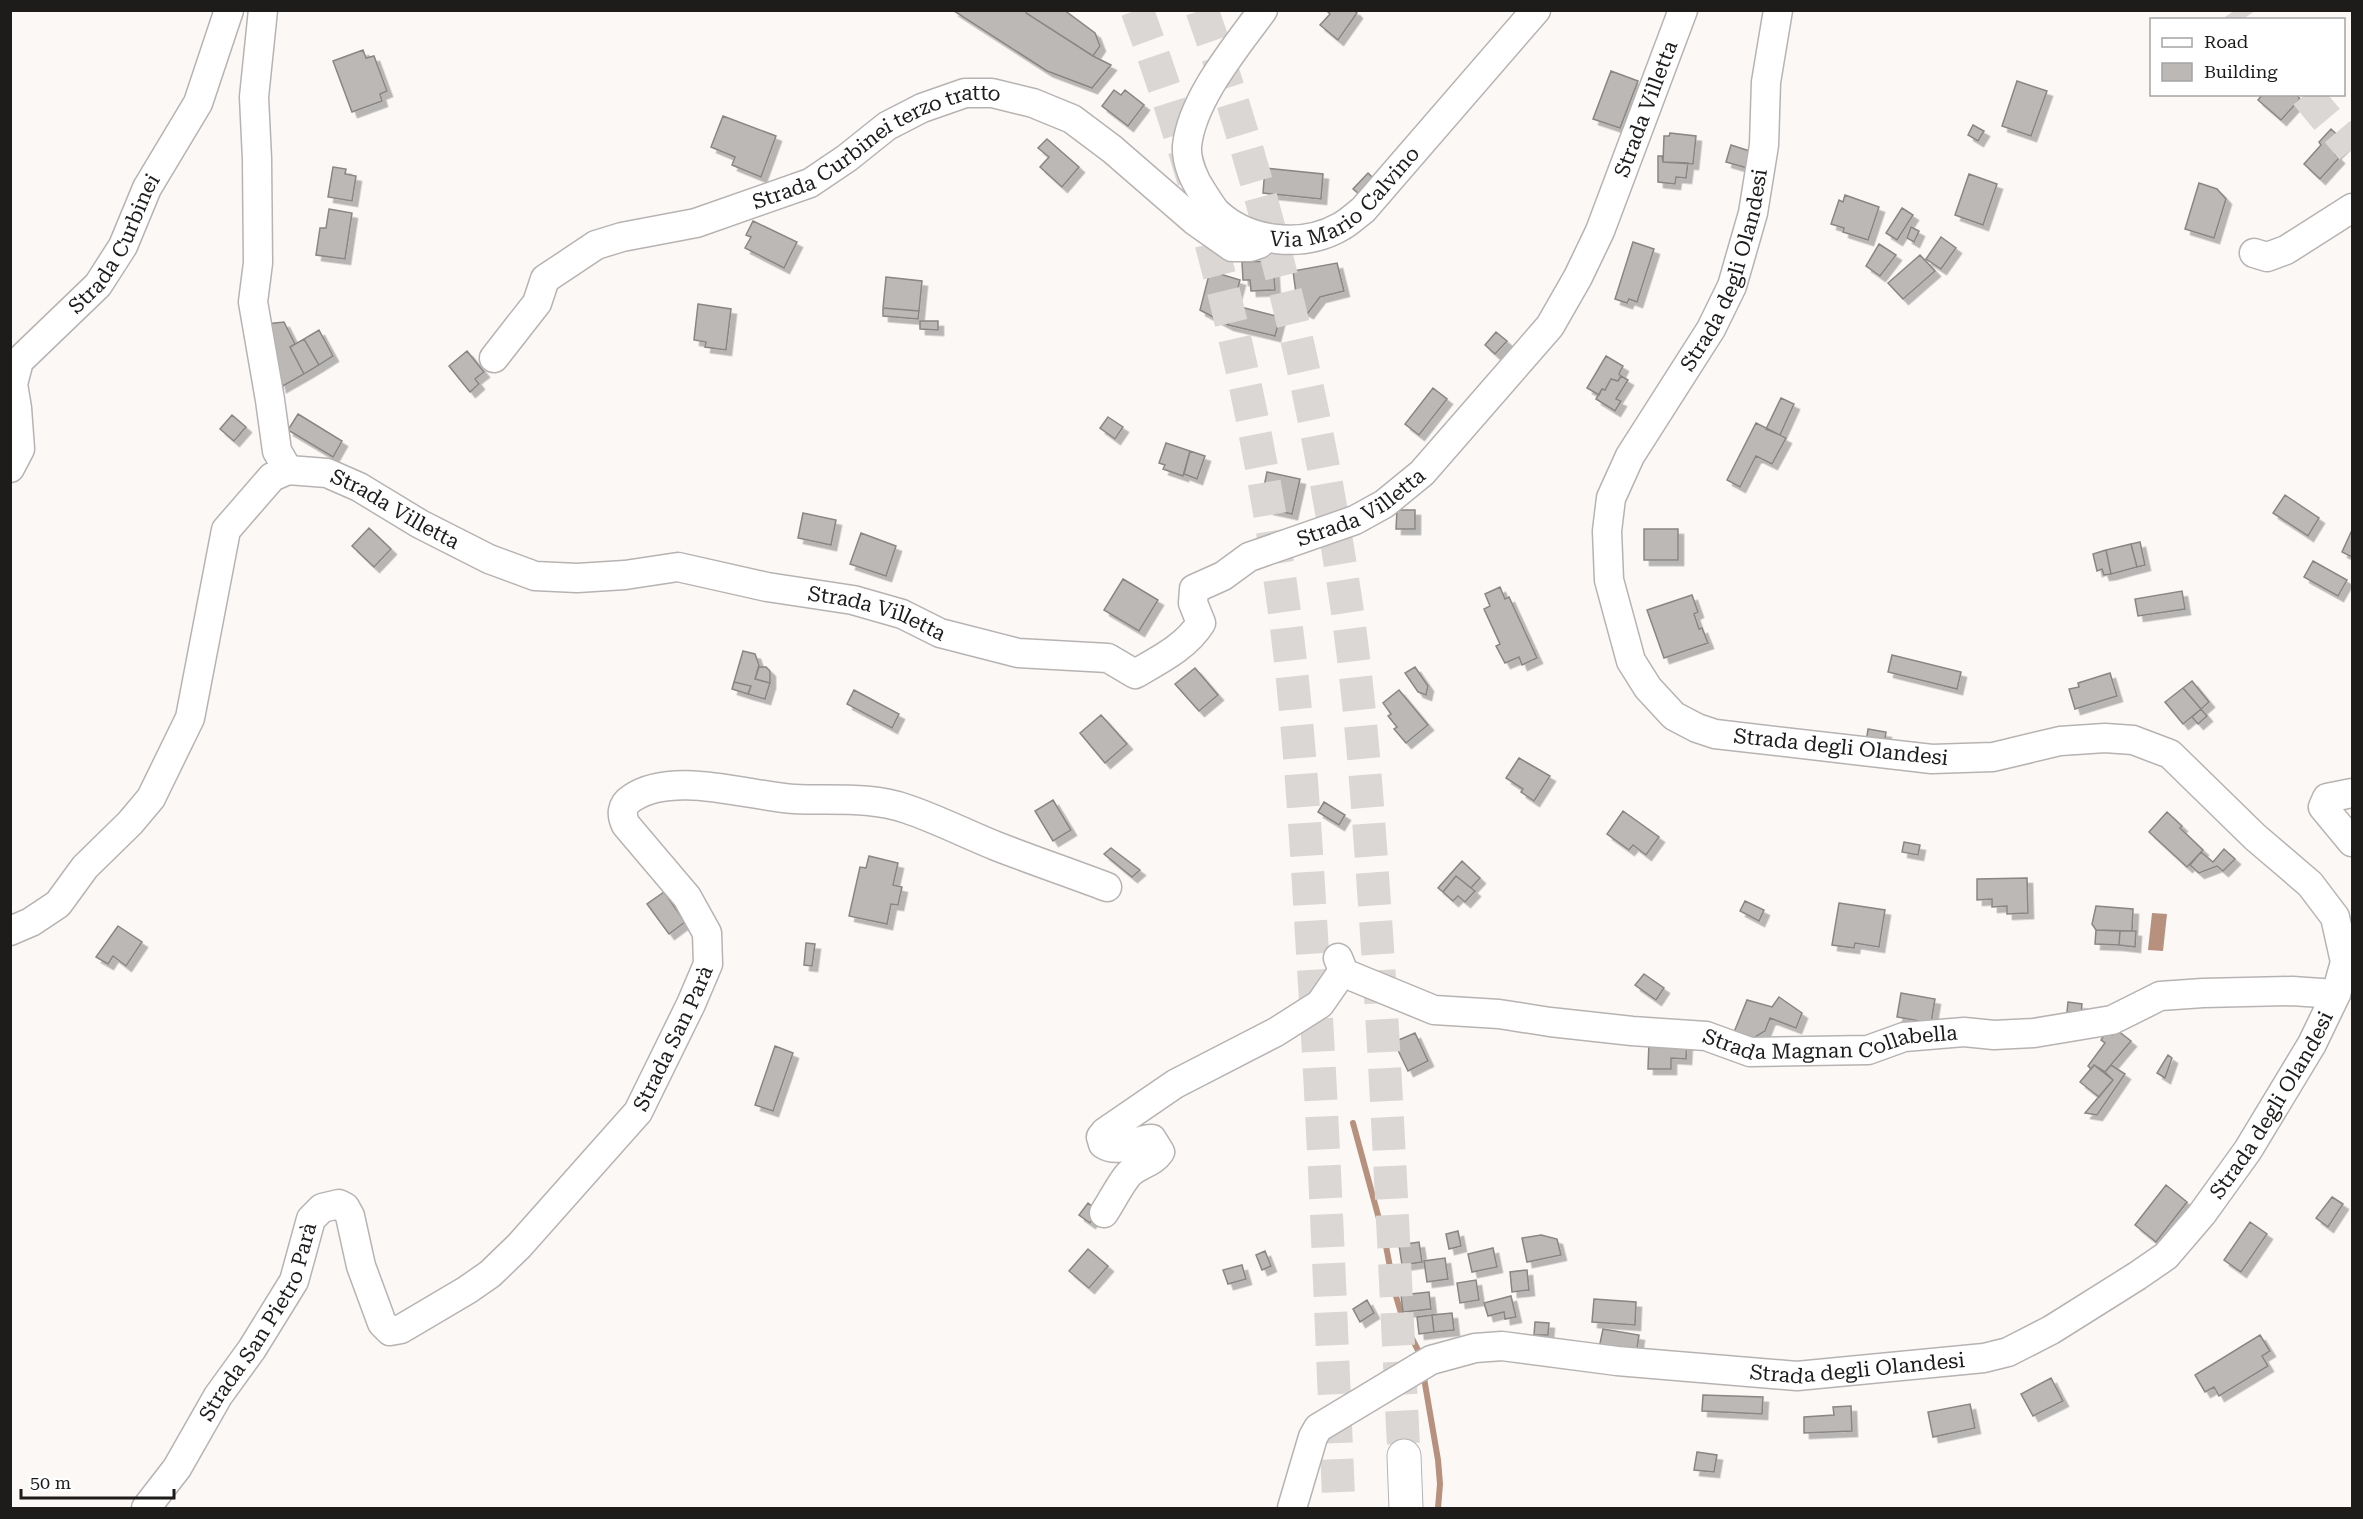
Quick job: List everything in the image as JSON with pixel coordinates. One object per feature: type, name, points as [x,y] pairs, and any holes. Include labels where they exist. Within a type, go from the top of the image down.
[{"type":"highway","points":[[1404,1456],[1406,1509]]},
{"type":"street","name":"Strada Curbinei","points":[[10,468],[20,449],[13,384],[20,361],[98,285],[123,246],[147,189],[198,103],[230,10]]},
{"type":"street","points":[[17,926],[58,904],[85,867],[130,823],[151,798],[190,718],[226,530],[272,477],[288,470],[277,451],[253,302],[258,263],[254,97],[263,10]]},
{"type":"street","name":"Via Mario Calvino","points":[[1263,10],[1228,58],[1202,102],[1187,147],[1190,166],[1196,182],[1216,211],[1233,225],[1266,238],[1298,240],[1321,235],[1341,227],[1363,210],[1536,10]]},
{"type":"street","name":"Strada Villetta","points":[[288,470],[327,473],[359,487],[420,524],[489,559],[535,576],[577,578],[625,575],[678,567],[790,592],[853,600],[902,614],[940,633],[1017,653],[1108,658],[1135,674],[1180,646],[1196,631],[1201,623],[1194,603],[1194,589],[1223,576],[1249,557],[1355,520],[1384,504],[1422,473],[1550,326],[1578,277],[1600,231],[1683,10]]},
{"type":"street","name":"Strada degli Olandesi","points":[[1292,1509],[1313,1437],[1318,1428],[1431,1360],[1475,1348],[1503,1346],[1617,1361],[1797,1377],[1984,1358],[2008,1352],[2051,1330],[2166,1257],[2202,1214],[2248,1150],[2312,1044],[2345,972],[2335,917],[2310,884],[2255,837],[2170,754],[2133,740],[2105,738],[2060,741],[1993,757],[1932,759],[1715,734],[1674,716],[1648,688],[1632,661],[1609,580],[1607,531],[1611,498],[1630,456],[1711,329],[1732,286],[1753,213],[1764,145],[1766,82],[1778,10]]},
{"type":"street","name":"Strada Curbinei terzo tratto","points":[[494,358],[537,303],[545,279],[596,245],[622,237],[669,230],[696,223],[810,183],[888,126],[922,108],[965,93],[992,93],[1033,102],[1072,119],[1195,221],[1232,247],[1250,248],[1266,238]]},
{"type":"street","points":[[2254,253],[2267,257],[2286,250],[2352,208]]},
{"type":"street","name":"Strada San Parà","points":[[361,1266],[382,1323],[390,1331],[401,1329],[490,1274],[519,1246],[638,1112],[708,964],[707,933],[700,919],[687,897],[626,825],[622,817],[623,808],[634,796],[652,789],[672,786],[731,788],[791,799],[875,800],[907,809],[995,846],[1107,887]]},
{"type":"street","points":[[2352,793],[2327,798],[2323,807],[2352,842]]},
{"type":"street","name":"Strada Magnan Collabella","points":[[1104,1213],[1127,1175],[1134,1169],[1156,1159],[1160,1152],[1152,1139],[1143,1139],[1121,1148],[1107,1147],[1102,1144],[1101,1137],[1105,1132],[1175,1084],[1276,1032],[1320,1004],[1338,978],[1341,965],[1434,1010],[1499,1014],[1632,1031],[1706,1036],[1750,1052],[1868,1050],[1904,1037],[1964,1032],[1994,1035],[2034,1033],[2112,1020],[2160,996],[2292,992],[2345,972]]},
{"type":"street","name":"Strada San Pietro Parà","points":[[146,1509],[177,1468],[218,1396],[252,1349],[294,1281],[311,1219],[322,1208],[339,1204],[345,1208],[350,1216],[361,1266]]},
{"type":"shaded area","points":[[2152,913],[2167,914],[2163,951],[2148,950]]},
{"type":"building","points":[[1027,10],[1064,10],[1095,33],[1100,46],[1093,56],[1026,13]]},
{"type":"building","points":[[1027,10],[1026,13],[1111,65],[1092,88],[1047,71],[954,11]]},
{"type":"building","points":[[1326,10],[1354,10],[1357,13],[1338,40],[1320,25],[1330,14]]},
{"type":"building","points":[[363,50],[366,58],[374,56],[387,91],[380,94],[382,101],[352,112],[333,61]]},
{"type":"building","points":[[1611,71],[1638,81],[1620,128],[1593,119]]},
{"type":"building","points":[[2017,81],[2047,91],[2031,136],[2002,126]]},
{"type":"building","points":[[1114,90],[1121,95],[1125,90],[1144,105],[1128,126],[1102,106]]},
{"type":"building","points":[[2261,96],[2298,96],[2300,99],[2281,120],[2258,100]]},
{"type":"building","points":[[723,116],[776,136],[761,177],[732,165],[735,157],[711,147]]},
{"type":"building","points":[[1973,125],[1984,131],[1978,141],[1968,135]]},
{"type":"building","points":[[2331,129],[2346,143],[2335,154],[2339,158],[2320,179],[2304,164],[2321,145],[2319,142]]},
{"type":"building","points":[[1670,133],[1696,136],[1693,164],[1663,162],[1664,136],[1669,136]]},
{"type":"building","points":[[1047,139],[1079,167],[1062,187],[1040,167],[1049,157],[1038,148]]},
{"type":"building","points":[[1731,145],[1759,154],[1754,170],[1726,162]]},
{"type":"building","points":[[1658,156],[1662,156],[1663,162],[1688,163],[1686,178],[1676,177],[1675,184],[1658,182]]},
{"type":"building","points":[[333,167],[346,169],[345,174],[356,176],[352,201],[328,197]]},
{"type":"building","points":[[1265,168],[1323,174],[1321,199],[1263,193]]},
{"type":"building","points":[[1368,173],[1374,179],[1360,195],[1353,189]]},
{"type":"building","points":[[1969,174],[1997,184],[1983,225],[1955,215]]},
{"type":"building","points":[[2199,183],[2217,189],[2226,199],[2214,238],[2185,229]]},
{"type":"building","points":[[1845,195],[1879,207],[1868,240],[1843,232],[1844,228],[1831,224],[1839,200],[1843,202]]},
{"type":"building","points":[[1902,208],[1913,215],[1897,240],[1886,233]]},
{"type":"building","points":[[329,209],[352,213],[345,259],[316,255],[320,228],[326,228]]},
{"type":"building","points":[[753,221],[797,242],[784,268],[745,248],[751,237],[746,235]]},
{"type":"building","points":[[1911,227],[1919,231],[1914,242],[1907,238]]},
{"type":"building","points":[[1941,237],[1956,248],[1941,269],[1926,259]]},
{"type":"building","points":[[1633,242],[1654,249],[1637,302],[1629,299],[1627,303],[1615,299]]},
{"type":"building","points":[[1879,244],[1896,255],[1880,276],[1866,266]]},
{"type":"building","points":[[1920,255],[1935,271],[1903,299],[1888,283]]},
{"type":"building","points":[[1273,261],[1275,290],[1251,291],[1250,280],[1243,280],[1242,262]]},
{"type":"building","points":[[1337,263],[1344,291],[1320,297],[1308,313],[1298,308],[1293,271]]},
{"type":"building","points":[[1210,271],[1240,280],[1228,325],[1200,310]]},
{"type":"building","points":[[886,277],[922,281],[919,311],[883,308]]},
{"type":"building","points":[[698,304],[731,309],[726,350],[705,347],[706,342],[694,340]]},
{"type":"building","points":[[1233,305],[1280,317],[1275,336],[1228,325]]},
{"type":"building","points":[[883,308],[919,311],[918,319],[883,316]]},
{"type":"building","points":[[920,321],[938,321],[938,330],[920,329]]},
{"type":"building","points":[[284,322],[295,344],[290,347],[304,374],[281,387],[266,324]]},
{"type":"building","points":[[319,330],[333,356],[319,365],[304,339]]},
{"type":"building","points":[[1496,332],[1507,341],[1495,354],[1485,345]]},
{"type":"building","points":[[304,339],[319,365],[304,374],[290,347]]},
{"type":"building","points":[[467,351],[484,372],[475,379],[479,384],[470,392],[449,366]]},
{"type":"building","points":[[1606,356],[1623,366],[1618,381],[1611,379],[1599,395],[1587,388]]},
{"type":"building","points":[[1621,376],[1628,380],[1616,399],[1621,401],[1615,411],[1596,399],[1611,379],[1618,381]]},
{"type":"building","points":[[1433,388],[1447,399],[1419,435],[1405,424]]},
{"type":"building","points":[[1781,398],[1794,404],[1780,435],[1766,429]]},
{"type":"building","points":[[298,414],[342,441],[333,457],[288,430]]},
{"type":"building","points":[[232,415],[246,427],[234,441],[220,429]]},
{"type":"building","points":[[1108,417],[1123,427],[1115,439],[1100,428]]},
{"type":"building","points":[[1756,423],[1786,438],[1772,464],[1756,456],[1740,487],[1727,480]]},
{"type":"building","points":[[1166,443],[1190,451],[1183,476],[1163,469],[1165,465],[1159,463]]},
{"type":"building","points":[[1190,451],[1205,456],[1197,479],[1184,474]]},
{"type":"building","points":[[1267,472],[1300,479],[1292,514],[1268,509],[1270,503],[1261,501]]},
{"type":"building","points":[[2285,495],[2319,518],[2308,536],[2273,513]]},
{"type":"building","points":[[1397,510],[1415,510],[1415,529],[1396,529]]},
{"type":"building","points":[[803,513],[836,520],[831,545],[798,538]]},
{"type":"building","points":[[369,528],[391,549],[374,567],[352,546]]},
{"type":"building","points":[[1644,529],[1678,529],[1678,560],[1644,560]]},
{"type":"building","points":[[2352,530],[2352,557],[2342,552]]},
{"type":"building","points":[[861,533],[896,546],[886,576],[850,564]]},
{"type":"building","points":[[2140,542],[2145,565],[2137,567],[2131,544]]},
{"type":"building","points":[[2131,544],[2137,567],[2111,574],[2106,550]]},
{"type":"building","points":[[2106,550],[2111,574],[2104,575],[2102,569],[2097,571],[2093,554]]},
{"type":"building","points":[[2313,561],[2347,580],[2338,596],[2304,577]]},
{"type":"building","points":[[1123,579],[1158,600],[1139,631],[1104,610]]},
{"type":"building","points":[[1500,587],[1505,599],[1509,597],[1537,658],[1522,665],[1519,657],[1505,663],[1496,646],[1500,644],[1484,609],[1490,606],[1485,594]]},
{"type":"building","points":[[2182,591],[2185,609],[2138,616],[2135,599]]},
{"type":"building","points":[[1692,595],[1698,612],[1694,614],[1699,629],[1702,628],[1708,643],[1664,658],[1647,610]]},
{"type":"building","points":[[743,651],[755,654],[759,665],[755,679],[770,683],[765,699],[748,694],[751,686],[734,682]]},
{"type":"building","points":[[1892,655],[1961,672],[1957,689],[1888,672]]},
{"type":"building","points":[[759,667],[766,667],[770,671],[770,683],[755,679]]},
{"type":"building","points":[[1415,667],[1428,686],[1426,695],[1418,692],[1405,673]]},
{"type":"building","points":[[1195,668],[1218,695],[1199,711],[1175,684]]},
{"type":"building","points":[[2110,673],[2117,696],[2075,709],[2069,689],[2079,687],[2078,683]]},
{"type":"building","points":[[2192,681],[2209,702],[2201,709],[2183,688]]},
{"type":"building","points":[[734,682],[751,686],[748,694],[732,689]]},
{"type":"building","points":[[2183,688],[2201,709],[2183,724],[2165,702]]},
{"type":"building","points":[[854,690],[899,714],[892,728],[847,704]]},
{"type":"building","points":[[1399,690],[1428,725],[1406,743],[1394,729],[1397,727],[1388,716],[1391,714],[1383,703]]},
{"type":"building","points":[[2201,709],[2207,716],[2198,724],[2192,717]]},
{"type":"building","points":[[1101,715],[1127,744],[1105,763],[1080,733]]},
{"type":"building","points":[[1868,729],[1886,732],[1884,746],[1866,743]]},
{"type":"building","points":[[1519,758],[1550,776],[1534,801],[1521,792],[1523,789],[1506,778]]},
{"type":"building","points":[[1053,800],[1071,830],[1053,841],[1035,811]]},
{"type":"building","points":[[1324,802],[1345,815],[1339,825],[1318,812]]},
{"type":"building","points":[[1623,811],[1659,837],[1646,855],[1633,845],[1629,850],[1607,834]]},
{"type":"building","points":[[2167,812],[2203,850],[2187,867],[2149,832]]},
{"type":"building","points":[[1904,842],[1920,845],[1918,855],[1902,852]]},
{"type":"building","points":[[1111,848],[1140,870],[1132,877],[1104,854]]},
{"type":"building","points":[[2224,849],[2235,859],[2223,871],[2217,866],[2199,873],[2190,865],[2201,852],[2213,862]]},
{"type":"building","points":[[869,856],[898,863],[893,885],[902,887],[898,905],[891,904],[887,924],[849,916],[860,867],[866,868]]},
{"type":"building","points":[[1462,861],[1480,878],[1471,888],[1456,876],[1443,892],[1438,888]]},
{"type":"building","points":[[1456,876],[1475,891],[1465,902],[1458,896],[1453,901],[1443,892]]},
{"type":"building","points":[[2027,878],[2028,913],[2007,914],[2007,906],[1992,907],[1992,899],[1977,900],[1977,879]]},
{"type":"building","points":[[664,892],[685,922],[669,934],[647,904]]},
{"type":"building","points":[[1745,901],[1764,910],[1759,921],[1740,911]]},
{"type":"building","points":[[1839,903],[1885,910],[1879,947],[1855,943],[1854,948],[1832,945]]},
{"type":"building","points":[[2096,906],[2133,909],[2132,931],[2096,930],[2092,924]]},
{"type":"building","points":[[118,926],[142,942],[126,966],[113,956],[108,964],[96,957]]},
{"type":"building","points":[[2096,930],[2120,931],[2119,945],[2095,944]]},
{"type":"building","points":[[2120,931],[2136,931],[2135,947],[2119,945]]},
{"type":"building","points":[[806,943],[815,944],[812,966],[804,965]]},
{"type":"building","points":[[1644,974],[1664,988],[1656,1000],[1635,985]]},
{"type":"building","points":[[1901,993],[1935,999],[1931,1023],[1897,1017]]},
{"type":"building","points":[[1779,997],[1802,1013],[1796,1028],[1770,1018],[1765,1031],[1755,1037],[1750,1049],[1730,1042],[1747,1000],[1772,1007]]},
{"type":"building","points":[[2068,1002],[2082,1004],[2081,1014],[2067,1012]]},
{"type":"building","points":[[2117,1030],[2131,1041],[2105,1072],[2094,1065],[2091,1069],[2088,1066],[2105,1043],[2101,1040],[2106,1032],[2112,1035]]},
{"type":"building","points":[[1415,1033],[1428,1061],[1408,1071],[1394,1042]]},
{"type":"building","points":[[1649,1042],[1687,1042],[1686,1059],[1671,1058],[1671,1069],[1648,1069]]},
{"type":"building","points":[[775,1046],[793,1053],[773,1111],[755,1105]]},
{"type":"building","points":[[2168,1055],[2172,1058],[2165,1078],[2157,1073]]},
{"type":"building","points":[[2094,1065],[2113,1080],[2099,1097],[2080,1082]]},
{"type":"building","points":[[2111,1065],[2125,1074],[2097,1115],[2085,1113],[2113,1080],[2105,1072]]},
{"type":"building","points":[[2166,1185],[2187,1202],[2156,1242],[2135,1225]]},
{"type":"building","points":[[2332,1197],[2343,1204],[2328,1227],[2316,1218]]},
{"type":"building","points":[[1088,1203],[1098,1211],[1090,1223],[1079,1215]]},
{"type":"building","points":[[2250,1222],[2267,1234],[2241,1272],[2224,1260]]},
{"type":"building","points":[[1458,1231],[1461,1246],[1449,1249],[1446,1234]]},
{"type":"building","points":[[1541,1235],[1557,1239],[1561,1255],[1527,1262],[1522,1238]]},
{"type":"building","points":[[1419,1242],[1422,1262],[1402,1265],[1399,1245]]},
{"type":"building","points":[[1493,1248],[1497,1267],[1472,1272],[1468,1254]]},
{"type":"building","points":[[1088,1249],[1108,1266],[1089,1288],[1069,1271]]},
{"type":"building","points":[[1265,1251],[1271,1266],[1262,1270],[1256,1255]]},
{"type":"building","points":[[1445,1258],[1448,1279],[1427,1282],[1424,1261]]},
{"type":"building","points":[[1242,1265],[1246,1279],[1228,1284],[1223,1270]]},
{"type":"building","points":[[1527,1270],[1529,1290],[1512,1292],[1510,1272]]},
{"type":"building","points":[[1476,1280],[1479,1300],[1460,1303],[1457,1283]]},
{"type":"building","points":[[1429,1292],[1431,1309],[1403,1312],[1401,1295]]},
{"type":"building","points":[[1511,1296],[1516,1317],[1505,1319],[1504,1312],[1488,1316],[1484,1303]]},
{"type":"building","points":[[1594,1299],[1636,1302],[1635,1325],[1592,1322]]},
{"type":"building","points":[[1367,1300],[1374,1313],[1360,1322],[1353,1309]]},
{"type":"building","points":[[1452,1313],[1454,1330],[1434,1332],[1432,1315]]},
{"type":"building","points":[[1432,1315],[1434,1332],[1419,1334],[1417,1317]]},
{"type":"building","points":[[1535,1322],[1549,1323],[1548,1335],[1534,1335]]},
{"type":"building","points":[[1603,1329],[1639,1335],[1636,1355],[1599,1348]]},
{"type":"building","points":[[2260,1335],[2270,1351],[2262,1356],[2268,1366],[2219,1396],[2214,1387],[2205,1392],[2195,1375]]},
{"type":"building","points":[[2051,1378],[2063,1401],[2033,1416],[2021,1394]]},
{"type":"building","points":[[1703,1395],[1763,1397],[1762,1414],[1702,1411]]},
{"type":"building","points":[[1970,1404],[1975,1428],[1933,1437],[1928,1412]]},
{"type":"building","points":[[1851,1406],[1852,1431],[1804,1433],[1804,1417],[1834,1415],[1833,1407]]},
{"type":"building","points":[[1697,1452],[1717,1455],[1714,1472],[1694,1470]]},
{"type":"waterway","points":[[1353,1123],[1385,1241],[1395,1293],[1404,1323],[1420,1354]]},
{"type":"waterway","points":[[1424,1378],[1438,1460],[1440,1484],[1438,1508]]},
{"type":"tunnel","points":[[1137,10],[1185,151],[1224,295],[1241,367],[1270,514],[1287,631],[1307,855],[1324,1156],[1339,1508]]},
{"type":"tunnel","points":[[1202,10],[1247,150],[1286,293],[1317,437],[1343,582],[1355,668],[1376,926],[1404,1456]]},
{"type":"tunnel","points":[[2235,10],[2241,18]]},
{"type":"tunnel","points":[[2308,96],[2352,149]]}]
